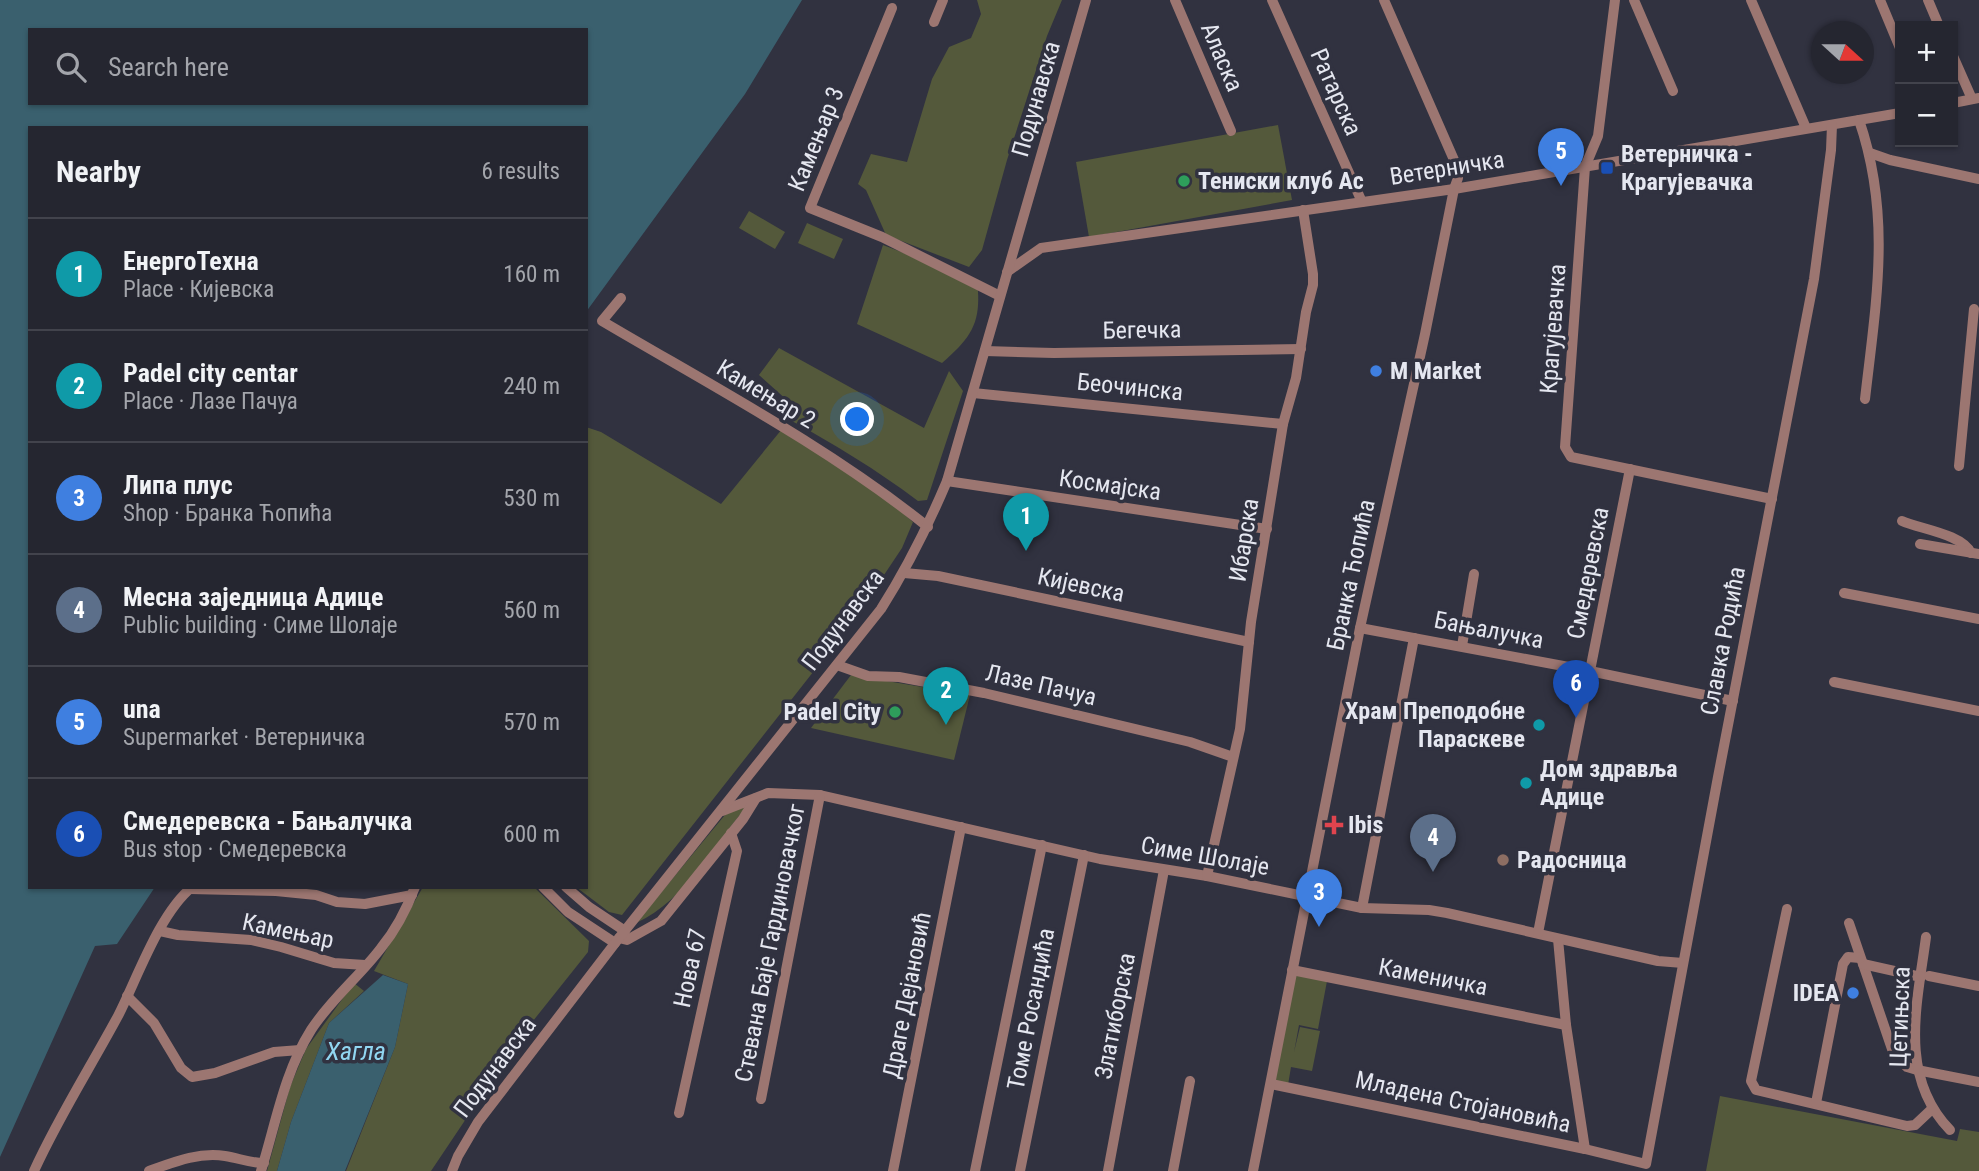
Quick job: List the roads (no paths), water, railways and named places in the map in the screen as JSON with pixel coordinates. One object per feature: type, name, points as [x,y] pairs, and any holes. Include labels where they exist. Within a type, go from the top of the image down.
[{"type":"street","points":[[934,22],[943,0]]},
{"type":"street","name":"Подунавска","points":[[452,1171],[478,1122],[881,609],[904,573],[928,527],[947,481],[1086,0]]},
{"type":"street","name":"Аласка","points":[[1175,0],[1230,131]]},
{"type":"street","name":"Ратарска","points":[[1272,0],[1362,202]]},
{"type":"street","name":"Бранка Ћопића","points":[[1254,1171],[1360,628],[1458,178],[1458,169],[1384,0]]},
{"type":"street","name":"Крагујевачка","points":[[1615,0],[1598,136],[1586,167],[1565,447],[1571,457],[1772,499]]},
{"type":"street","points":[[1634,0],[1673,91]]},
{"type":"street","points":[[1751,0],[1806,128]]},
{"type":"street","points":[[1880,0],[1895,36]]},
{"type":"street","points":[[1928,0],[1938,21]]},
{"type":"street","name":"Камењар 3","points":[[892,8],[810,208],[882,237],[1000,296]]},
{"type":"street","points":[[1958,66],[1975,98]]},
{"type":"street","name":"Ветерничка","points":[[1007,272],[1041,248],[1454,189],[1895,114]]},
{"type":"street","points":[[1858,120],[1870,153],[1877,191],[1880,257],[1864,399]]},
{"type":"street","name":"Славка Родића","points":[[1647,1164],[1814,279],[1832,125]]},
{"type":"street","points":[[1870,153],[1890,160],[1979,179]]},
{"type":"street","name":"Ибарска","points":[[1207,876],[1245,696],[1249,642],[1283,424],[1296,378],[1313,274],[1303,210]]},
{"type":"street","name":"Камењар 2","points":[[621,298],[603,321],[817,450],[896,501],[928,527]]},
{"type":"street","points":[[1959,466],[1975,309]]},
{"type":"street","name":"Бегечка","points":[[985,351],[1054,353],[1301,349]]},
{"type":"street","points":[[1968,385],[1979,388]]},
{"type":"street","name":"Беочинска","points":[[973,393],[1283,424]]},
{"type":"street","name":"Смедеревска","points":[[1538,933],[1630,469]]},
{"type":"street","name":"Космајска","points":[[947,481],[1267,529]]},
{"type":"street","points":[[1902,521],[1952,538],[1975,553]]},
{"type":"street","points":[[1920,544],[1975,553]]},
{"type":"street","name":"Кијевска","points":[[904,573],[938,576],[1249,642]]},
{"type":"street","points":[[1462,646],[1474,574]]},
{"type":"street","points":[[1844,593],[1979,619]]},
{"type":"street","name":"Бањалучка","points":[[1360,628],[1733,701]]},
{"type":"street","points":[[1363,908],[1414,638]]},
{"type":"street","name":"Лазе Пачуа","points":[[837,665],[868,676],[899,677],[985,693],[1190,742],[1233,757]]},
{"type":"street","points":[[1834,682],[1979,711]]},
{"type":"street","name":"Симе Шолаје","points":[[722,811],[768,793],[820,795],[1084,855],[1207,876],[1363,908],[1429,910],[1658,961],[1683,963]]},
{"type":"street","name":"Стевана Баје Гардиновачког","points":[[761,1099],[820,795]]},
{"type":"street","name":"Нова 67","points":[[620,938],[627,940],[661,921],[756,798]]},
{"type":"street","name":"Драге Дејановић","points":[[893,1171],[961,827]]},
{"type":"street","name":"Нова 67","points":[[679,1113],[737,851],[731,833]]},
{"type":"street","points":[[975,1171],[1041,845]]},
{"type":"street","name":"Томе Росандића","points":[[1020,1171],[1084,855]]},
{"type":"street","name":"Златиборска","points":[[1108,1171],[1164,870]]},
{"type":"street","name":"Камењар","points":[[34,1171],[160,931],[183,894],[190,889]]},
{"type":"street","name":"Камењар","points":[[219,889],[316,895],[337,901],[365,904],[414,891]]},
{"type":"street","points":[[545,889],[568,912],[620,938]]},
{"type":"street","points":[[568,889],[620,938]]},
{"type":"street","points":[[149,1171],[191,1156],[227,1156],[262,1167],[285,1087],[300,1051],[331,1003],[388,939],[414,891]]},
{"type":"street","points":[[1787,909],[1751,1082],[1756,1090],[1907,1126],[1915,1125],[1932,1109]]},
{"type":"street","points":[[1849,923],[1894,1055],[1907,1067],[1979,1082]]},
{"type":"street","name":"Камењар","points":[[160,931],[178,935],[251,940],[334,963],[365,965]]},
{"type":"street","name":"Цетињска","points":[[1926,937],[1925,976],[1915,1039],[1917,1070],[1932,1109],[1950,1130]]},
{"type":"street","points":[[1558,939],[1566,1025],[1586,1149]]},
{"type":"street","points":[[1816,1103],[1843,964],[1848,957],[1979,986]]},
{"type":"street","name":"Каменичка","points":[[1292,970],[1566,1025]]},
{"type":"street","points":[[127,996],[154,1023],[181,1068],[192,1077],[199,1078],[274,1052],[300,1051]]},
{"type":"street","points":[[1173,1171],[1190,1081]]},
{"type":"street","name":"Младена Стојановића","points":[[1271,1084],[1647,1164]]},
{"type":"water","points":[[0,0],[802,0],[745,94],[588,309],[588,126],[28,126],[28,889],[154,889],[117,944],[95,946],[0,1157]]},
{"type":"water","name":"Хагла","points":[[383,975],[408,984],[395,1047],[345,1171],[277,1171],[291,1122],[329,1023]]},
{"type":"place","name":"Ветерничка - Крагујевачка","points":[[1607,168]]},
{"type":"place","name":"Тениски клуб Ас","points":[[1184,181]]},
{"type":"place","name":"una","points":[[1561,186]]},
{"type":"place","name":"M Market","points":[[1376,371]]},
{"type":"place","name":"ЕнергоТехна","points":[[1026,551]]},
{"type":"place","name":"Padel City","points":[[895,712]]},
{"type":"place","name":"Смедеревска - Бањалучка","points":[[1576,718]]},
{"type":"place","name":"Padel city centar","points":[[946,725]]},
{"type":"place","name":"Храм Преподобне Параскеве","points":[[1539,725]]},
{"type":"place","name":"Дом здравља Адице","points":[[1526,783]]},
{"type":"place","name":"Ibis","points":[[1334,825]]},
{"type":"place","name":"Радосница","points":[[1503,860]]},
{"type":"place","name":"Месна заједница Адице","points":[[1433,872]]},
{"type":"place","name":"Липа плус","points":[[1319,927]]},
{"type":"place","name":"IDEA","points":[[1853,993]]}]
